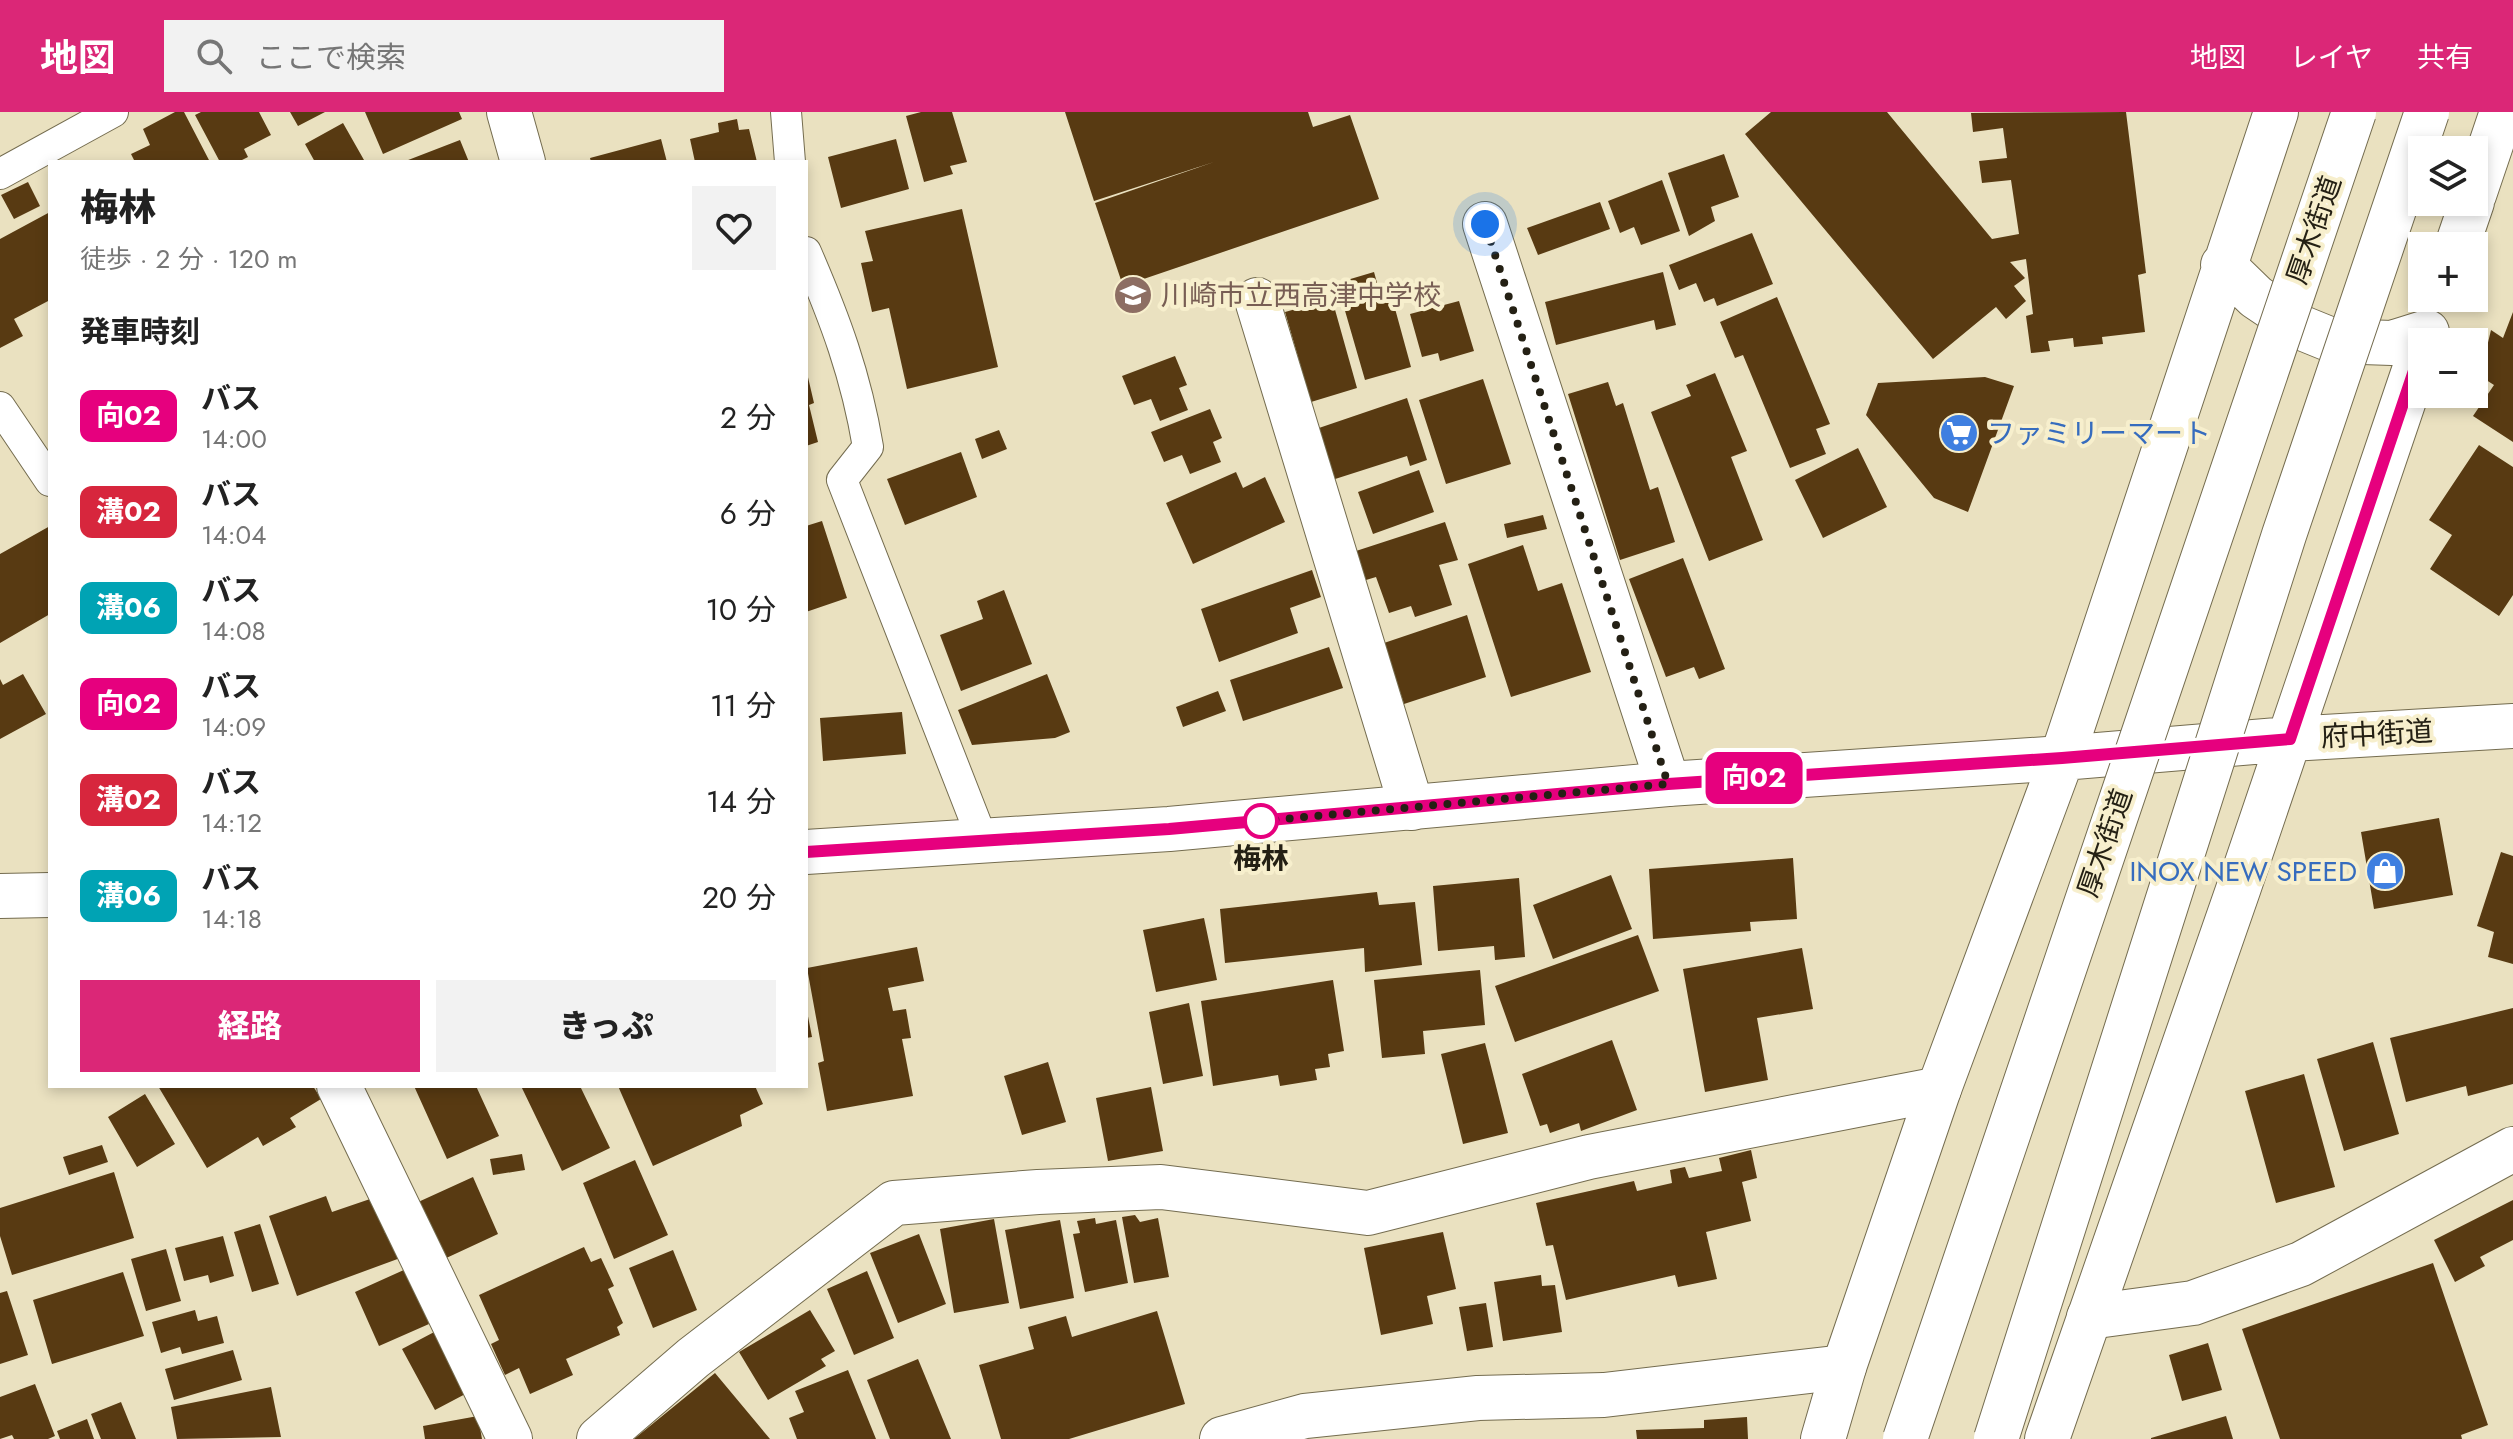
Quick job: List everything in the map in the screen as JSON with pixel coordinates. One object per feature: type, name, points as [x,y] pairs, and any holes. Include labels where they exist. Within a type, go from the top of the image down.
[{"type":"main road","points":[[509,112],[522,160]]},
{"type":"main road","points":[[1823,1439],[1844,1367],[1939,1089],[2062,758],[2276,112]]},
{"type":"main road","name":"厚木街道","points":[[1905,1439],[2354,112]]},
{"type":"main road","points":[[1996,1439],[2284,535],[2427,112]]},
{"type":"main road","points":[[2488,154],[2502,112]]},
{"type":"main road","points":[[1485,224],[1668,784]]},
{"type":"main road","points":[[2223,265],[2256,297],[2302,328],[2334,341],[2392,343],[2408,337]]},
{"type":"main road","points":[[1257,300],[1412,808]]},
{"type":"main road","points":[[2047,1439],[2408,389]]},
{"type":"main road","name":"府中街道","points":[[808,852],[1169,829],[1668,784],[2513,726]]},
{"type":"main road","points":[[0,896],[48,895]]},
{"type":"main road","points":[[340,1088],[510,1439]]},
{"type":"main road","points":[[599,1439],[693,1358],[894,1203],[1161,1187],[1368,1213],[1589,1157],[1939,1089]]},
{"type":"main road","points":[[2089,1317],[2193,1303],[2301,1264],[2513,1149]]},
{"type":"main road","points":[[1222,1439],[1305,1416],[1478,1398],[1604,1395],[1844,1367]]},
{"type":"lane","points":[[0,174],[113,112]]},
{"type":"lane","points":[[786,112],[790,160]]},
{"type":"lane","points":[[808,257],[835,320],[859,394],[868,447],[842,480],[983,841]]},
{"type":"lane","points":[[0,407],[48,478]]},
{"type":"building","points":[[175,112],[184,112],[209,160],[134,160],[131,154],[150,145],[143,129]]},
{"type":"building","points":[[201,112],[259,112],[271,135],[244,149],[248,157],[242,160],[219,160],[195,115]]},
{"type":"building","points":[[290,112],[325,112],[298,126]]},
{"type":"building","points":[[365,112],[459,112],[462,119],[383,154]]},
{"type":"building","points":[[921,112],[952,112],[967,162],[950,166],[953,174],[924,182],[906,116]]},
{"type":"building","points":[[1065,112],[1308,112],[1313,127],[1350,115],[1379,199],[1123,286],[1095,203],[1214,162],[1094,201]]},
{"type":"building","points":[[1771,112],[1887,112],[1992,239],[2019,234],[2011,180],[1982,183],[1979,161],[2007,158],[2003,128],[1973,132],[1971,113],[2126,112],[2146,273],[2138,275],[2145,332],[2102,337],[2103,344],[2074,347],[2073,338],[2048,341],[2050,351],[2031,353],[2026,316],[2033,314],[2026,259],[2010,262],[2025,278],[2014,286],[2026,301],[2006,319],[1996,307],[1933,359],[1745,134]]},
{"type":"building","points":[[737,119],[739,130],[749,129],[757,160],[695,160],[690,139],[719,132],[718,123]]},
{"type":"building","points":[[343,123],[364,160],[314,160],[305,144]]},
{"type":"building","points":[[661,139],[666,160],[590,160]]},
{"type":"building","points":[[896,139],[909,189],[841,208],[828,157]]},
{"type":"building","points":[[460,140],[468,160],[408,160]]},
{"type":"building","points":[[1724,154],[1739,197],[1711,207],[1715,221],[1689,236],[1668,173]]},
{"type":"building","points":[[1662,180],[1680,231],[1641,245],[1634,227],[1620,233],[1608,201]]},
{"type":"building","points":[[28,182],[40,206],[14,219],[1,195]]},
{"type":"building","points":[[1600,202],[1610,229],[1538,255],[1527,228]]},
{"type":"building","points":[[962,209],[998,367],[907,389],[889,308],[872,312],[861,263],[873,261],[865,231]]},
{"type":"building","points":[[48,213],[48,301],[14,319],[23,336],[0,348],[0,239]]},
{"type":"building","points":[[1752,233],[1773,284],[1717,306],[1714,298],[1704,302],[1696,283],[1679,290],[1669,265]]},
{"type":"building","points":[[1374,272],[1381,297],[1391,294],[1411,367],[1365,380],[1337,283]]},
{"type":"building","points":[[1663,272],[1676,325],[1656,330],[1654,320],[1556,345],[1545,302]]},
{"type":"building","points":[[1777,297],[1830,424],[1816,429],[1826,454],[1790,468],[1743,355],[1735,358],[1720,322]]},
{"type":"building","points":[[1332,299],[1357,388],[1311,402],[1285,312]]},
{"type":"building","points":[[1459,301],[1474,351],[1440,361],[1438,353],[1422,357],[1410,314]]},
{"type":"building","points":[[2513,312],[2513,442],[2473,416],[2478,408],[2488,408],[2488,394],[2494,385],[2488,381],[2491,330],[2503,338]]},
{"type":"building","points":[[1175,356],[1187,385],[1179,388],[1188,410],[1160,421],[1151,399],[1134,405],[1122,376]]},
{"type":"building","points":[[1715,373],[1747,451],[1731,457],[1763,540],[1709,561],[1651,412],[1691,396],[1686,385]]},
{"type":"building","points":[[808,377],[814,403],[809,405],[818,442],[808,445]]},
{"type":"building","points":[[1985,377],[2014,386],[1968,512],[1934,498],[1866,415],[1878,383]]},
{"type":"building","points":[[1483,379],[1511,464],[1446,484],[1419,400]]},
{"type":"building","points":[[1608,382],[1616,406],[1623,403],[1650,490],[1658,487],[1675,542],[1620,560],[1568,394]]},
{"type":"building","points":[[1407,398],[1427,460],[1410,466],[1407,456],[1332,480],[1316,429]]},
{"type":"building","points":[[1210,409],[1222,438],[1213,442],[1221,462],[1190,474],[1182,455],[1164,462],[1151,432]]},
{"type":"building","points":[[999,430],[1007,449],[982,459],[975,439]]},
{"type":"building","points":[[2479,445],[2513,467],[2513,595],[2499,616],[2430,569],[2452,535],[2429,520]]},
{"type":"building","points":[[1858,448],[1887,507],[1823,538],[1795,480]]},
{"type":"building","points":[[961,452],[977,497],[905,525],[887,479]]},
{"type":"building","points":[[1419,470],[1434,512],[1373,534],[1358,492]]},
{"type":"building","points":[[1236,472],[1243,488],[1265,477],[1285,522],[1193,564],[1166,503]]},
{"type":"building","points":[[1543,515],[1547,529],[1507,538],[1504,524]]},
{"type":"building","points":[[822,521],[847,598],[808,611],[808,525]]},
{"type":"building","points":[[1445,522],[1458,560],[1439,565],[1452,605],[1415,617],[1411,606],[1389,613],[1376,577],[1366,580],[1356,551]]},
{"type":"building","points":[[48,527],[48,615],[0,643],[0,554]]},
{"type":"building","points":[[1523,545],[1538,591],[1562,583],[1591,672],[1511,697],[1468,564]]},
{"type":"building","points":[[1683,558],[1725,669],[1699,679],[1694,667],[1666,677],[1629,579]]},
{"type":"building","points":[[1312,570],[1321,597],[1290,608],[1298,633],[1219,662],[1201,609]]},
{"type":"building","points":[[1004,590],[1032,664],[961,691],[940,635],[983,619],[977,601]]},
{"type":"building","points":[[1467,615],[1486,677],[1404,704],[1384,643]]},
{"type":"building","points":[[1329,647],[1343,688],[1243,721],[1230,680]]},
{"type":"building","points":[[23,674],[46,714],[0,739],[0,679],[3,685]]},
{"type":"building","points":[[1047,674],[1070,732],[1055,738],[972,745],[958,710]]},
{"type":"building","points":[[1218,691],[1226,711],[1183,727],[1176,707]]},
{"type":"building","points":[[902,712],[906,754],[823,761],[820,718]]},
{"type":"building","points":[[2439,818],[2453,895],[2374,909],[2361,832]]},
{"type":"building","points":[[2501,852],[2513,856],[2513,964],[2488,957],[2494,932],[2477,926]]},
{"type":"building","points":[[1793,858],[1797,919],[1750,922],[1751,931],[1653,939],[1649,869]]},
{"type":"building","points":[[1611,875],[1632,929],[1553,959],[1533,905]]},
{"type":"building","points":[[1519,878],[1525,957],[1495,960],[1494,946],[1438,951],[1433,886]]},
{"type":"building","points":[[1377,892],[1379,905],[1415,902],[1422,965],[1365,972],[1364,948],[1225,963],[1220,909]]},
{"type":"building","points":[[1204,918],[1217,980],[1156,992],[1143,930]]},
{"type":"building","points":[[1638,935],[1659,991],[1515,1042],[1495,986]]},
{"type":"building","points":[[917,947],[924,981],[888,988],[893,1011],[906,1009],[911,1038],[902,1039],[913,1096],[827,1111],[818,1063],[824,1061],[808,968]]},
{"type":"building","points":[[1802,948],[1813,1009],[1757,1018],[1768,1080],[1705,1092],[1683,969]]},
{"type":"building","points":[[1480,970],[1485,1025],[1423,1031],[1425,1054],[1382,1058],[1374,980]]},
{"type":"building","points":[[1333,980],[1344,1051],[1328,1054],[1330,1067],[1315,1069],[1317,1080],[1280,1086],[1278,1075],[1213,1086],[1201,1001]]},
{"type":"building","points":[[1189,1003],[1203,1076],[1163,1084],[1149,1012]]},
{"type":"building","points":[[2513,1008],[2513,1084],[2468,1096],[2466,1086],[2406,1102],[2390,1038]]},
{"type":"building","points":[[808,1016],[812,1037],[808,1038]]},
{"type":"building","points":[[1612,1040],[1637,1110],[1581,1131],[1579,1123],[1550,1133],[1547,1124],[1540,1126],[1522,1074]]},
{"type":"building","points":[[2373,1042],[2399,1134],[2344,1151],[2317,1059]]},
{"type":"building","points":[[1485,1043],[1508,1133],[1463,1144],[1441,1054]]},
{"type":"building","points":[[1048,1062],[1066,1122],[1022,1135],[1004,1076]]},
{"type":"building","points":[[2304,1074],[2335,1187],[2276,1203],[2245,1091]]},
{"type":"building","points":[[1151,1087],[1163,1151],[1108,1161],[1096,1098]]},
{"type":"building","points":[[159,1088],[314,1088],[321,1099],[290,1118],[296,1127],[263,1146],[258,1137],[207,1168]]},
{"type":"building","points":[[415,1088],[477,1088],[499,1136],[447,1159]]},
{"type":"building","points":[[522,1088],[581,1088],[610,1148],[562,1171]]},
{"type":"building","points":[[619,1088],[756,1088],[763,1104],[740,1115],[742,1126],[653,1166]]},
{"type":"building","points":[[145,1094],[175,1144],[137,1167],[108,1117]]},
{"type":"building","points":[[102,1145],[108,1162],[69,1175],[63,1157]]},
{"type":"building","points":[[1751,1150],[1757,1178],[1742,1182],[1751,1221],[1706,1232],[1717,1279],[1678,1287],[1675,1275],[1566,1300],[1553,1245],[1546,1246],[1536,1203],[1634,1181],[1637,1191],[1672,1183],[1670,1170],[1685,1167],[1689,1178],[1722,1171],[1719,1158]]},
{"type":"building","points":[[522,1154],[525,1170],[493,1175],[490,1159]]},
{"type":"building","points":[[635,1160],[668,1235],[614,1259],[583,1183]]},
{"type":"building","points":[[114,1172],[134,1238],[12,1275],[0,1236],[0,1208]]},
{"type":"building","points":[[473,1177],[498,1234],[442,1260],[416,1203]]},
{"type":"building","points":[[326,1196],[332,1212],[373,1198],[385,1233],[394,1231],[403,1257],[297,1296],[269,1216]]},
{"type":"building","points":[[2513,1200],[2513,1240],[2480,1257],[2485,1266],[2455,1282],[2434,1240]]},
{"type":"building","points":[[1135,1215],[1140,1222],[1158,1218],[1169,1277],[1134,1283],[1122,1217]]},
{"type":"building","points":[[1095,1218],[1096,1224],[1116,1220],[1128,1283],[1085,1292],[1073,1234],[1080,1233],[1077,1221]]},
{"type":"building","points":[[994,1219],[1009,1303],[954,1313],[940,1229]]},
{"type":"building","points":[[1060,1220],[1074,1298],[1020,1309],[1005,1230]]},
{"type":"building","points":[[260,1224],[279,1284],[252,1292],[234,1232]]},
{"type":"building","points":[[1443,1232],[1456,1289],[1427,1296],[1433,1324],[1381,1335],[1364,1248]]},
{"type":"building","points":[[919,1234],[946,1304],[898,1323],[870,1253]]},
{"type":"building","points":[[223,1236],[234,1276],[210,1283],[208,1275],[184,1281],[175,1248]]},
{"type":"building","points":[[584,1247],[591,1262],[601,1258],[614,1286],[608,1289],[623,1323],[617,1327],[620,1335],[566,1359],[573,1375],[530,1394],[519,1368],[505,1375],[491,1344],[499,1340],[479,1295]]},
{"type":"building","points":[[166,1249],[181,1301],[146,1311],[131,1259]]},
{"type":"building","points":[[673,1250],[697,1310],[653,1328],[629,1268]]},
{"type":"building","points":[[2433,1263],[2488,1425],[2461,1435],[2462,1439],[2280,1439],[2242,1329]]},
{"type":"building","points":[[406,1269],[429,1324],[379,1346],[355,1292]]},
{"type":"building","points":[[867,1271],[894,1338],[854,1355],[827,1289]]},
{"type":"building","points":[[123,1272],[144,1336],[52,1364],[33,1300]]},
{"type":"building","points":[[1541,1275],[1542,1286],[1555,1285],[1562,1332],[1503,1341],[1494,1282]]},
{"type":"building","points":[[7,1291],[28,1355],[0,1364],[0,1293]]},
{"type":"building","points":[[1486,1303],[1493,1347],[1467,1351],[1459,1307]]},
{"type":"building","points":[[195,1310],[198,1321],[217,1316],[224,1343],[182,1354],[180,1347],[161,1353],[152,1322]]},
{"type":"building","points":[[810,1310],[835,1351],[821,1359],[826,1366],[768,1400],[739,1352]]},
{"type":"building","points":[[1157,1311],[1185,1404],[1069,1439],[1001,1439],[979,1365],[1034,1349],[1028,1327],[1066,1316],[1072,1337]]},
{"type":"building","points":[[438,1330],[471,1391],[435,1410],[402,1349]]},
{"type":"building","points":[[2208,1343],[2222,1390],[2182,1401],[2169,1355]]},
{"type":"building","points":[[233,1350],[242,1380],[174,1400],[165,1369]]},
{"type":"building","points":[[918,1359],[951,1439],[890,1439],[867,1380]]},
{"type":"building","points":[[848,1370],[876,1439],[797,1439],[789,1418],[804,1412],[795,1391]]},
{"type":"building","points":[[715,1373],[770,1439],[634,1439]]},
{"type":"building","points":[[35,1384],[55,1436],[48,1439],[14,1439],[12,1435],[0,1439],[0,1397]]},
{"type":"building","points":[[271,1387],[281,1437],[177,1439],[171,1407]]},
{"type":"building","points":[[121,1402],[136,1439],[101,1439],[91,1414]]},
{"type":"building","points":[[478,1416],[482,1439],[425,1439],[423,1426]]},
{"type":"building","points":[[2226,1416],[2233,1439],[2151,1439],[2151,1438]]},
{"type":"building","points":[[1747,1417],[1748,1439],[1637,1439],[1636,1430],[1704,1428],[1704,1420]]},
{"type":"building","points":[[87,1419],[94,1439],[60,1439],[57,1431]]},
{"type":"bus line","name":"向02","points":[[808,852],[1169,829],[1668,784],[2062,758],[2290,739],[2408,389]]},
{"type":"place","name":"川崎市立西高津中学校","points":[[1133,295]]},
{"type":"place","name":"ファミリーマート","points":[[1959,433]]},
{"type":"place","name":"梅林","points":[[1261,821]]},
{"type":"place","name":"INOX NEW SPEED","points":[[2385,871]]},
{"type":"route","points":[[1261,821],[1668,784],[1485,224]]}]
